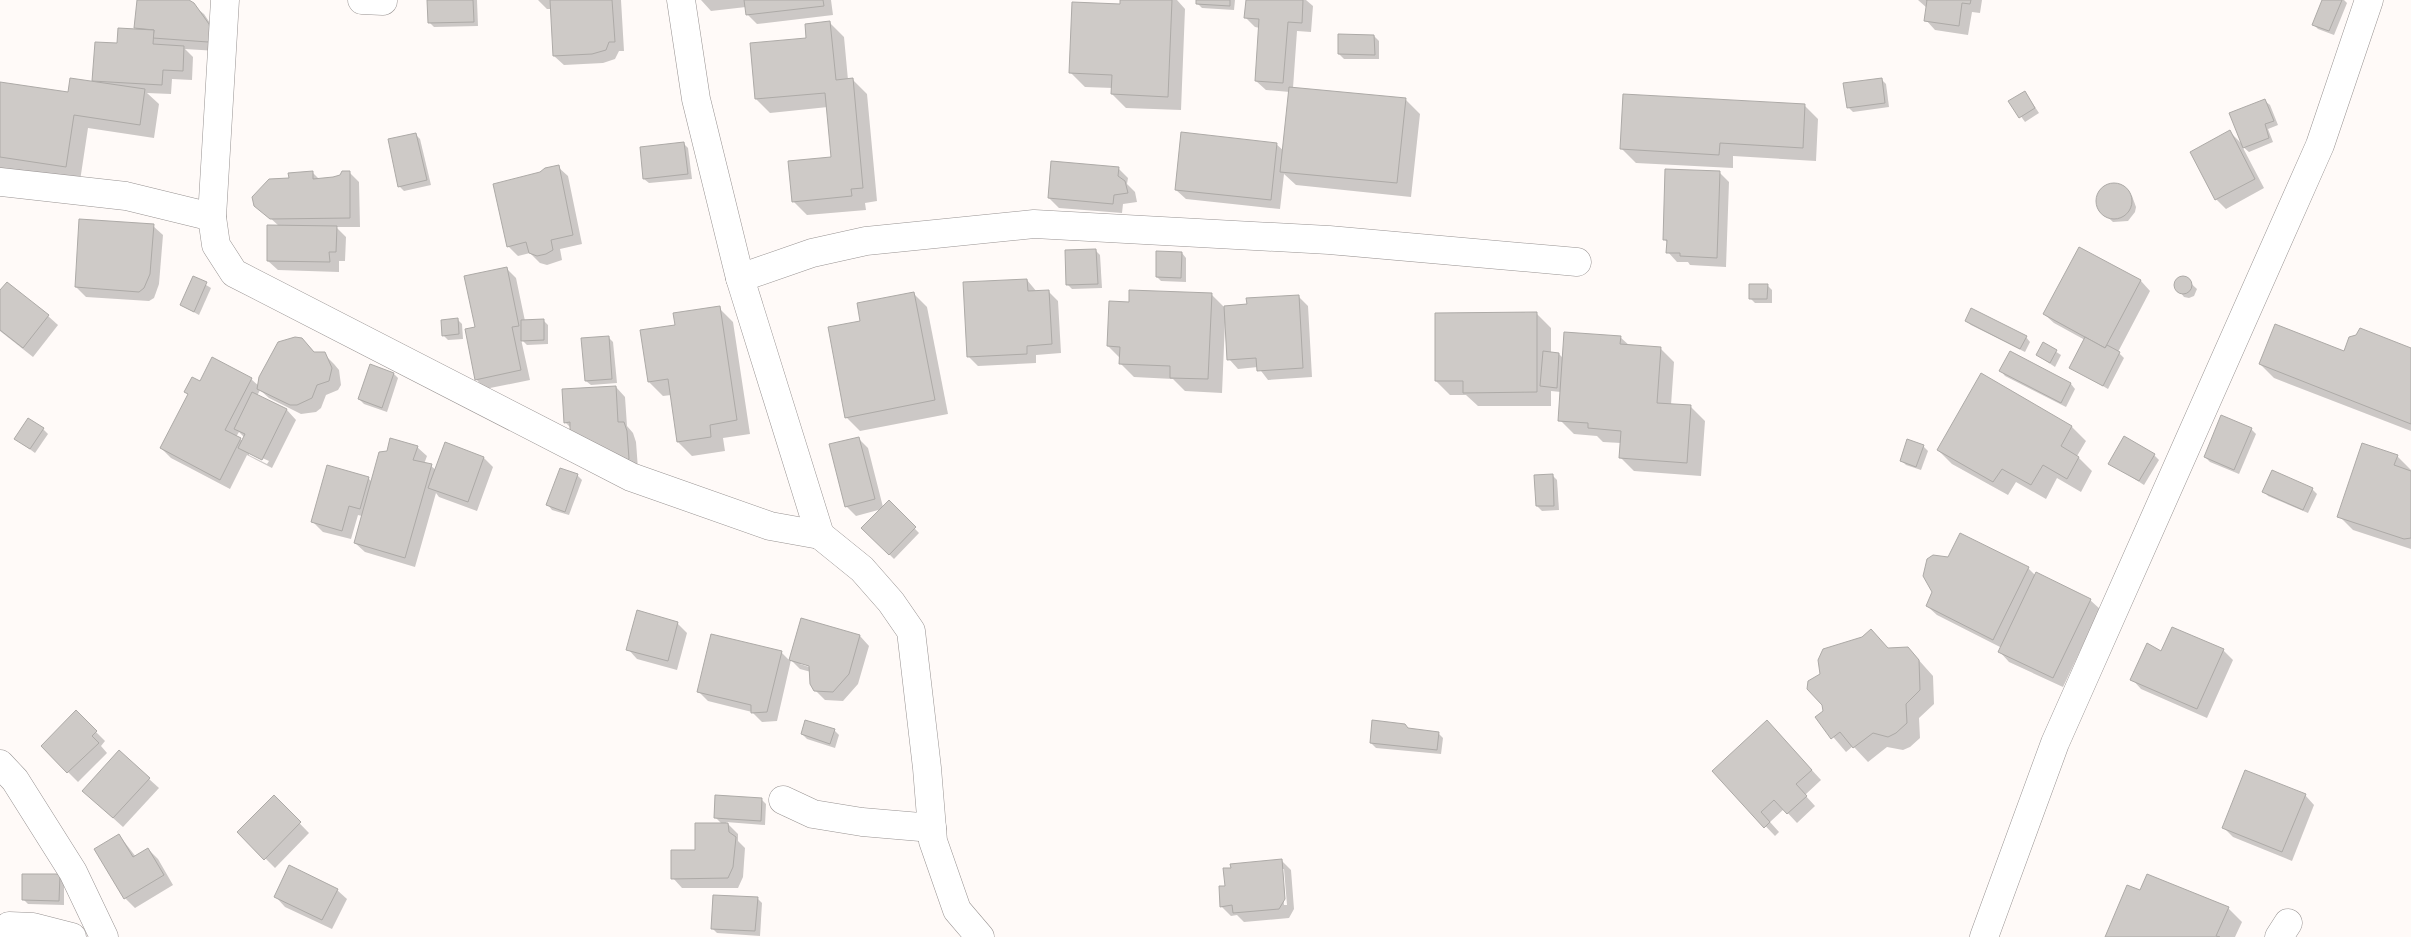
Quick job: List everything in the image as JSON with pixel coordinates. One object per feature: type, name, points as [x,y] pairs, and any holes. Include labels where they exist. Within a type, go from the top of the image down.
[{"type":"street","points":[[226,0],[212,216],[216,245],[234,273],[631,477],[770,526],[820,535],[862,569],[891,602],[911,631],[927,768],[932,841],[957,910],[980,937]]},
{"type":"street","points":[[681,0],[696,99],[740,278],[820,535]]},
{"type":"street","points":[[1984,937],[2055,743],[2320,146],[2369,0]]},
{"type":"street","points":[[0,182],[126,196],[212,216]]},
{"type":"street","points":[[740,278],[812,253],[866,240],[1034,224],[1329,240],[1577,262]]},
{"type":"street","points":[[0,764],[15,780],[73,872],[104,937]]},
{"type":"street","points":[[782,800],[813,814],[862,822],[932,828]]},
{"type":"street","points":[[9,926],[33,927],[72,937]]},
{"type":"building","points":[[137,0],[189,0],[194,3],[209,24],[211,34],[208,42],[153,38],[154,30],[134,28]]},
{"type":"building","points":[[427,0],[473,0],[474,22],[428,23]]},
{"type":"building","points":[[550,0],[612,0],[615,42],[609,42],[606,50],[592,54],[553,56]]},
{"type":"building","points":[[744,0],[823,0],[824,6],[746,15]]},
{"type":"building","points":[[1120,0],[1172,0],[1168,97],[1111,94],[1112,75],[1069,73],[1072,2],[1120,4]]},
{"type":"building","points":[[1196,0],[1230,0],[1230,6],[1196,4]]},
{"type":"building","points":[[1246,0],[1303,0],[1302,23],[1288,22],[1283,83],[1255,81],[1259,19],[1244,18]]},
{"type":"building","points":[[1927,0],[1971,0],[1970,4],[1962,3],[1959,26],[1924,21]]},
{"type":"building","points":[[2322,0],[2342,0],[2329,31],[2312,25]]},
{"type":"building","points":[[830,21],[836,80],[853,78],[863,188],[851,189],[852,196],[792,202],[788,161],[831,157],[825,93],[755,99],[750,43],[806,38],[805,24]]},
{"type":"building","points":[[118,28],[154,30],[153,44],[184,46],[183,71],[163,70],[162,85],[92,81],[95,42],[117,43]]},
{"type":"building","points":[[1338,34],[1374,35],[1375,55],[1338,54]]},
{"type":"building","points":[[70,78],[145,89],[140,125],[74,115],[66,167],[0,157],[0,82],[68,92]]},
{"type":"building","points":[[1882,78],[1885,103],[1847,108],[1843,83]]},
{"type":"building","points":[[1289,87],[1406,98],[1397,183],[1280,172]]},
{"type":"building","points":[[2025,91],[2035,108],[2019,118],[2008,101]]},
{"type":"building","points":[[1623,94],[1805,104],[1803,148],[1720,143],[1719,155],[1620,149]]},
{"type":"building","points":[[2265,99],[2274,121],[2265,124],[2269,138],[2243,148],[2229,113]]},
{"type":"building","points":[[2230,130],[2255,179],[2215,200],[2190,152]]},
{"type":"building","points":[[1181,132],[1277,143],[1271,200],[1175,190]]},
{"type":"building","points":[[416,133],[427,180],[398,187],[388,139]]},
{"type":"building","points":[[684,142],[688,174],[643,179],[640,147]]},
{"type":"building","points":[[1051,161],[1119,167],[1118,176],[1125,181],[1128,193],[1114,195],[1113,204],[1048,198]]},
{"type":"building","points":[[559,165],[573,235],[551,240],[553,250],[537,256],[529,253],[526,242],[507,247],[493,184]]},
{"type":"building","points":[[1665,169],[1720,171],[1717,258],[1680,256],[1680,253],[1666,253],[1667,240],[1663,240]]},
{"type":"building","points":[[313,171],[313,179],[333,177],[340,175],[342,171],[350,171],[350,218],[270,219],[254,206],[252,197],[269,179],[289,178],[288,173]]},
{"type":"building","points":[[2114,183],[2127,188],[2132,201],[2127,214],[2114,219],[2101,214],[2096,201],[2101,188]]},
{"type":"building","points":[[79,219],[154,224],[150,274],[144,288],[139,292],[75,287]]},
{"type":"building","points":[[267,225],[337,226],[336,252],[329,252],[330,262],[267,261]]},
{"type":"building","points":[[2079,247],[2141,280],[2105,348],[2043,314]]},
{"type":"building","points":[[1096,249],[1098,284],[1066,285],[1065,250]]},
{"type":"building","points":[[1156,251],[1182,252],[1181,278],[1156,277]]},
{"type":"building","points":[[507,267],[519,326],[512,327],[521,370],[475,380],[465,329],[475,327],[464,276]]},
{"type":"building","points":[[193,276],[207,282],[194,312],[180,305]]},
{"type":"building","points":[[2183,276],[2189,279],[2192,285],[2189,291],[2183,294],[2177,291],[2174,285],[2177,279]]},
{"type":"building","points":[[1027,279],[1028,291],[1049,290],[1052,344],[1027,346],[1027,354],[967,357],[963,282]]},
{"type":"building","points":[[7,282],[49,315],[23,348],[0,330],[0,290]]},
{"type":"building","points":[[1749,284],[1768,284],[1767,299],[1749,299]]},
{"type":"building","points":[[1129,290],[1212,293],[1208,379],[1170,378],[1170,366],[1119,364],[1120,347],[1107,346],[1109,301],[1129,302]]},
{"type":"building","points":[[914,292],[935,400],[845,418],[828,327],[860,321],[857,303]]},
{"type":"building","points":[[1299,295],[1303,368],[1257,371],[1256,358],[1227,360],[1224,306],[1247,304],[1246,298]]},
{"type":"building","points":[[720,306],[737,420],[710,425],[711,437],[677,442],[668,379],[648,382],[640,330],[675,325],[673,313]]},
{"type":"building","points":[[1971,308],[2027,336],[2020,349],[1965,321]]},
{"type":"building","points":[[1537,312],[1537,392],[1463,393],[1463,381],[1435,381],[1435,313]]},
{"type":"building","points":[[458,318],[459,334],[442,336],[441,320]]},
{"type":"building","points":[[544,319],[544,340],[521,341],[521,320]]},
{"type":"building","points":[[2275,324],[2344,351],[2349,337],[2356,335],[2360,328],[2411,348],[2411,424],[2259,364]]},
{"type":"building","points":[[1564,332],[1621,336],[1620,344],[1661,347],[1657,403],[1691,405],[1687,463],[1619,458],[1621,431],[1588,428],[1588,423],[1558,421]]},
{"type":"building","points":[[609,336],[612,379],[585,381],[581,338]]},
{"type":"building","points":[[295,337],[302,338],[314,352],[325,352],[332,368],[329,381],[317,385],[312,398],[297,405],[290,405],[257,389],[259,377],[278,342]]},
{"type":"building","points":[[2085,337],[2105,348],[2107,345],[2120,352],[2103,386],[2069,368]]},
{"type":"building","points":[[2043,342],[2057,350],[2050,363],[2036,355]]},
{"type":"building","points":[[1543,351],[1559,353],[1557,388],[1540,386]]},
{"type":"building","points":[[2010,351],[2071,383],[2061,403],[1999,371]]},
{"type":"building","points":[[212,357],[252,378],[225,430],[241,438],[220,480],[160,448],[188,394],[184,392],[192,377],[200,381]]},
{"type":"building","points":[[370,364],[394,373],[382,408],[358,399]]},
{"type":"building","points":[[1981,373],[2072,426],[2061,446],[2079,457],[2067,479],[2043,465],[2031,485],[2002,469],[1993,482],[1937,450]]},
{"type":"building","points":[[616,386],[618,422],[624,422],[627,431],[629,459],[622,462],[570,441],[570,422],[564,423],[562,389]]},
{"type":"building","points":[[252,392],[287,409],[262,460],[238,448],[245,434],[234,429]]},
{"type":"building","points":[[2221,415],[2252,428],[2234,470],[2204,457]]},
{"type":"building","points":[[28,418],[44,428],[30,449],[14,439]]},
{"type":"building","points":[[2124,436],[2155,454],[2139,481],[2108,464]]},
{"type":"building","points":[[859,437],[875,499],[845,507],[829,444]]},
{"type":"building","points":[[390,438],[418,446],[413,460],[432,464],[405,558],[354,543],[379,452],[387,451]]},
{"type":"building","points":[[1907,439],[1924,445],[1916,467],[1900,461]]},
{"type":"building","points":[[445,442],[484,457],[468,502],[428,488]]},
{"type":"building","points":[[2362,443],[2398,455],[2394,465],[2411,471],[2411,538],[2404,539],[2337,517]]},
{"type":"building","points":[[327,465],[369,477],[360,509],[349,506],[342,531],[311,522]]},
{"type":"building","points":[[560,468],[578,474],[565,512],[546,505]]},
{"type":"building","points":[[2272,470],[2313,488],[2303,510],[2262,492]]},
{"type":"building","points":[[1553,474],[1554,506],[1536,506],[1534,475]]},
{"type":"building","points":[[889,500],[916,527],[889,555],[861,528]]},
{"type":"building","points":[[1960,533],[2029,567],[1993,640],[1926,606],[1932,592],[1923,576],[1927,559],[1933,555],[1948,557]]},
{"type":"building","points":[[2036,572],[2091,599],[2053,678],[1998,652]]},
{"type":"building","points":[[637,610],[678,622],[668,661],[626,650]]},
{"type":"building","points":[[801,618],[860,635],[849,674],[833,692],[814,691],[810,684],[809,666],[789,660]]},
{"type":"building","points":[[2172,627],[2224,649],[2197,709],[2130,680],[2147,643],[2161,651]]},
{"type":"building","points":[[1871,629],[1888,648],[1908,647],[1919,660],[1920,690],[1906,704],[1907,723],[1896,733],[1888,737],[1873,733],[1853,748],[1840,732],[1831,739],[1815,717],[1823,711],[1822,705],[1807,689],[1808,681],[1820,674],[1818,660],[1823,649],[1862,637]]},
{"type":"building","points":[[711,634],[782,651],[767,712],[751,713],[751,705],[697,692]]},
{"type":"building","points":[[76,710],[97,731],[92,736],[99,743],[67,773],[41,746]]},
{"type":"building","points":[[805,720],[835,729],[830,744],[801,734]]},
{"type":"building","points":[[1372,720],[1405,724],[1408,728],[1439,732],[1437,750],[1370,743]]},
{"type":"building","points":[[1767,720],[1812,770],[1796,784],[1807,796],[1787,814],[1774,800],[1761,812],[1770,822],[1764,828],[1712,771]]},
{"type":"building","points":[[119,750],[150,778],[113,818],[82,791]]},
{"type":"building","points":[[2245,770],[2306,794],[2282,852],[2222,828]]},
{"type":"building","points":[[274,795],[301,822],[264,860],[237,832]]},
{"type":"building","points":[[715,795],[762,798],[761,821],[714,818]]},
{"type":"building","points":[[695,823],[728,823],[729,832],[736,837],[733,867],[728,878],[671,879],[671,850],[695,850]]},
{"type":"building","points":[[119,834],[133,857],[148,848],[164,875],[124,899],[94,849]]},
{"type":"building","points":[[1282,859],[1285,899],[1279,909],[1233,913],[1232,905],[1220,907],[1219,886],[1225,886],[1223,868],[1231,868],[1230,864]]},
{"type":"building","points":[[289,865],[338,889],[322,920],[274,897]]},
{"type":"building","points":[[22,874],[60,874],[59,901],[22,900]]},
{"type":"building","points":[[2147,874],[2229,907],[2216,936],[2220,937],[2105,937],[2127,885],[2140,890]]},
{"type":"building","points":[[713,895],[758,897],[755,931],[711,929]]}]
